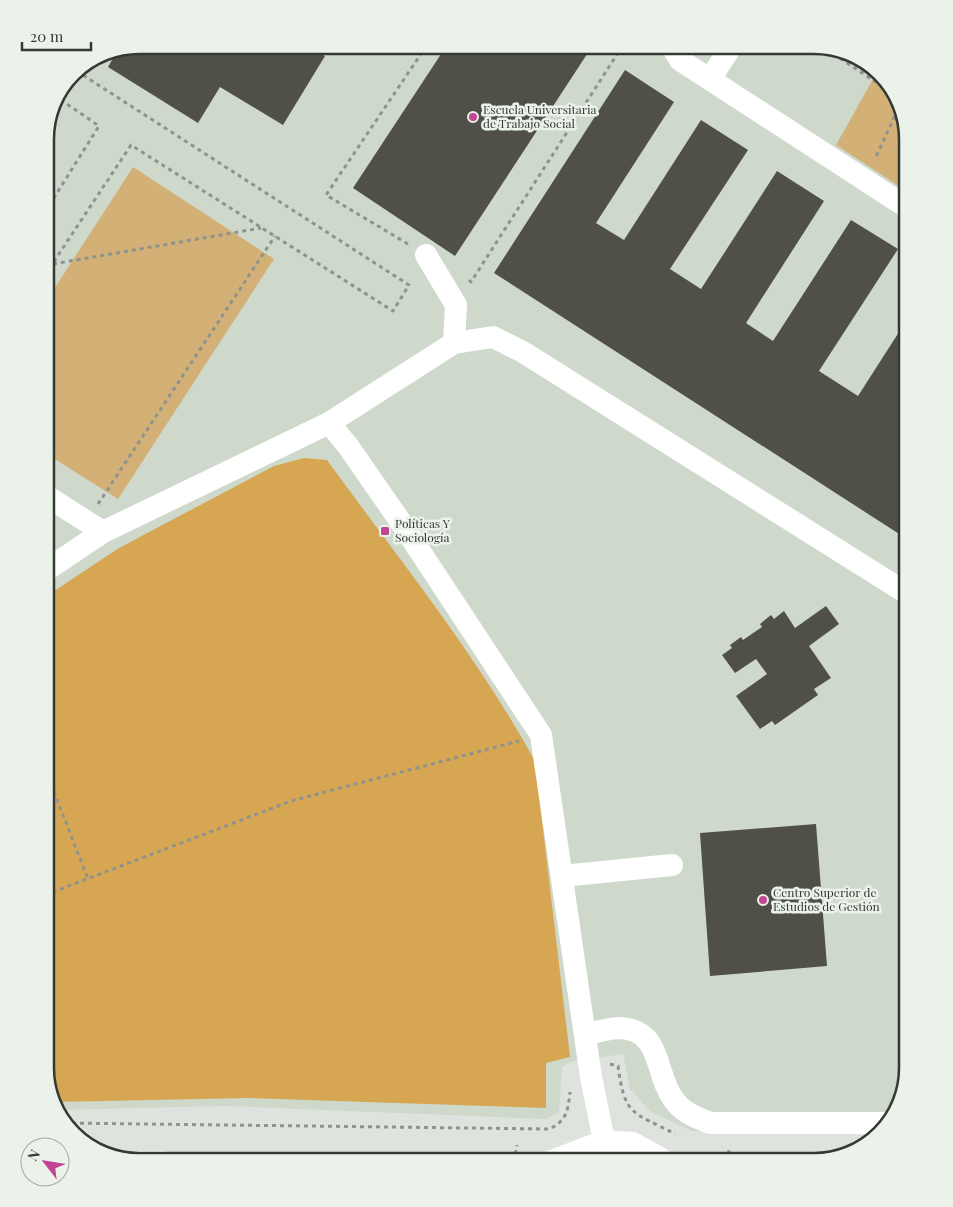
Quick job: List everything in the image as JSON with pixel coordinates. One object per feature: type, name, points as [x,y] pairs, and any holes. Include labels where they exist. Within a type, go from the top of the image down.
[{"type":"street","points":[[676,54],[680,60],[899,202]]},
{"type":"street","points":[[710,79],[726,54]]},
{"type":"street","points":[[426,255],[456,305],[454,343]]},
{"type":"street","points":[[54,563],[95,527],[329,423],[454,343],[493,337],[522,352],[899,588]]},
{"type":"street","points":[[329,423],[348,446],[400,521],[541,735],[590,1067],[604,1141]]},
{"type":"street","points":[[54,501],[95,527]]},
{"type":"street","points":[[562,876],[672,865]]},
{"type":"street","points":[[586,1034],[620,1028],[641,1033],[655,1048],[660,1074],[674,1100],[687,1114],[710,1123],[879,1123]]},
{"type":"street","points":[[578,1153],[604,1141],[633,1143],[651,1153]]},
{"type":"path","points":[[421,54],[326,194],[426,255]]},
{"type":"path","points":[[464,278],[471,282],[617,54]]},
{"type":"path","points":[[838,57],[878,83]]},
{"type":"path","points":[[54,261],[131,145],[393,311],[408,284],[83,75]]},
{"type":"path","points":[[54,198],[99,126],[62,101]]},
{"type":"path","points":[[886,136],[896,115]]},
{"type":"path","points":[[54,264],[262,228]]},
{"type":"path","points":[[95,527],[275,236]]},
{"type":"path","points":[[54,892],[291,801],[541,735]]},
{"type":"path","points":[[54,792],[88,879]]},
{"type":"path","points":[[590,1067],[612,1064],[618,1066],[622,1096],[630,1110],[677,1135]]},
{"type":"path","points":[[74,1123],[549,1128],[559,1124],[566,1116],[570,1088]]},
{"type":"path","points":[[516,1153],[517,1145]]},
{"type":"path","points":[[729,1148],[729,1153]]},
{"type":"shaded area","points":[[127,54],[820,54],[842,58],[857,65],[874,79],[891,101],[898,122],[899,138],[899,1069],[895,1096],[885,1116],[868,1134],[691,1131],[650,1111],[630,1089],[623,1054],[570,1062],[562,1067],[559,1113],[546,1119],[226,1106],[64,1110],[55,1085],[54,133],[62,101],[71,87],[96,65],[111,58]]},
{"type":"shaded area","points":[[873,78],[891,101],[898,122],[899,186],[836,145]]},
{"type":"shaded area","points":[[133,167],[274,259],[118,499],[54,459],[54,289]]},
{"type":"shaded area","points":[[304,458],[327,460],[462,645],[512,721],[535,761],[570,1057],[546,1063],[546,1108],[248,1098],[60,1102],[55,1085],[54,1069],[54,591],[119,548],[274,466]]},
{"type":"building","points":[[127,54],[322,54],[325,56],[283,125],[220,87],[198,123],[108,67],[114,57]]},
{"type":"building","name":"Escuela Universitaria de Trabajo Social","points":[[441,54],[587,54],[455,256],[353,188]]},
{"type":"building","points":[[625,70],[674,102],[596,223],[624,240],[701,120],[748,150],[670,269],[701,289],[777,171],[824,201],[746,323],[773,341],[851,220],[898,249],[819,371],[858,396],[899,332],[899,534],[494,273]]},
{"type":"building","points":[[826,606],[839,624],[809,646],[831,678],[814,689],[818,695],[775,725],[772,721],[760,729],[736,696],[767,674],[756,659],[735,673],[722,655],[732,648],[730,645],[741,637],[743,640],[762,627],[760,624],[771,615],[774,619],[784,611],[795,628]]},
{"type":"building","name":"Centro Superior de Estudios de Gestión","points":[[816,824],[827,966],[710,976],[700,833]]},
{"type":"place","name":"Escuela Universitaria de Trabajo Social","points":[[473,117]]},
{"type":"place","name":"Políticas Y Sociología","points":[[385,531]]},
{"type":"place","name":"Centro Superior de Estudios de Gestión","points":[[763,900]]}]
